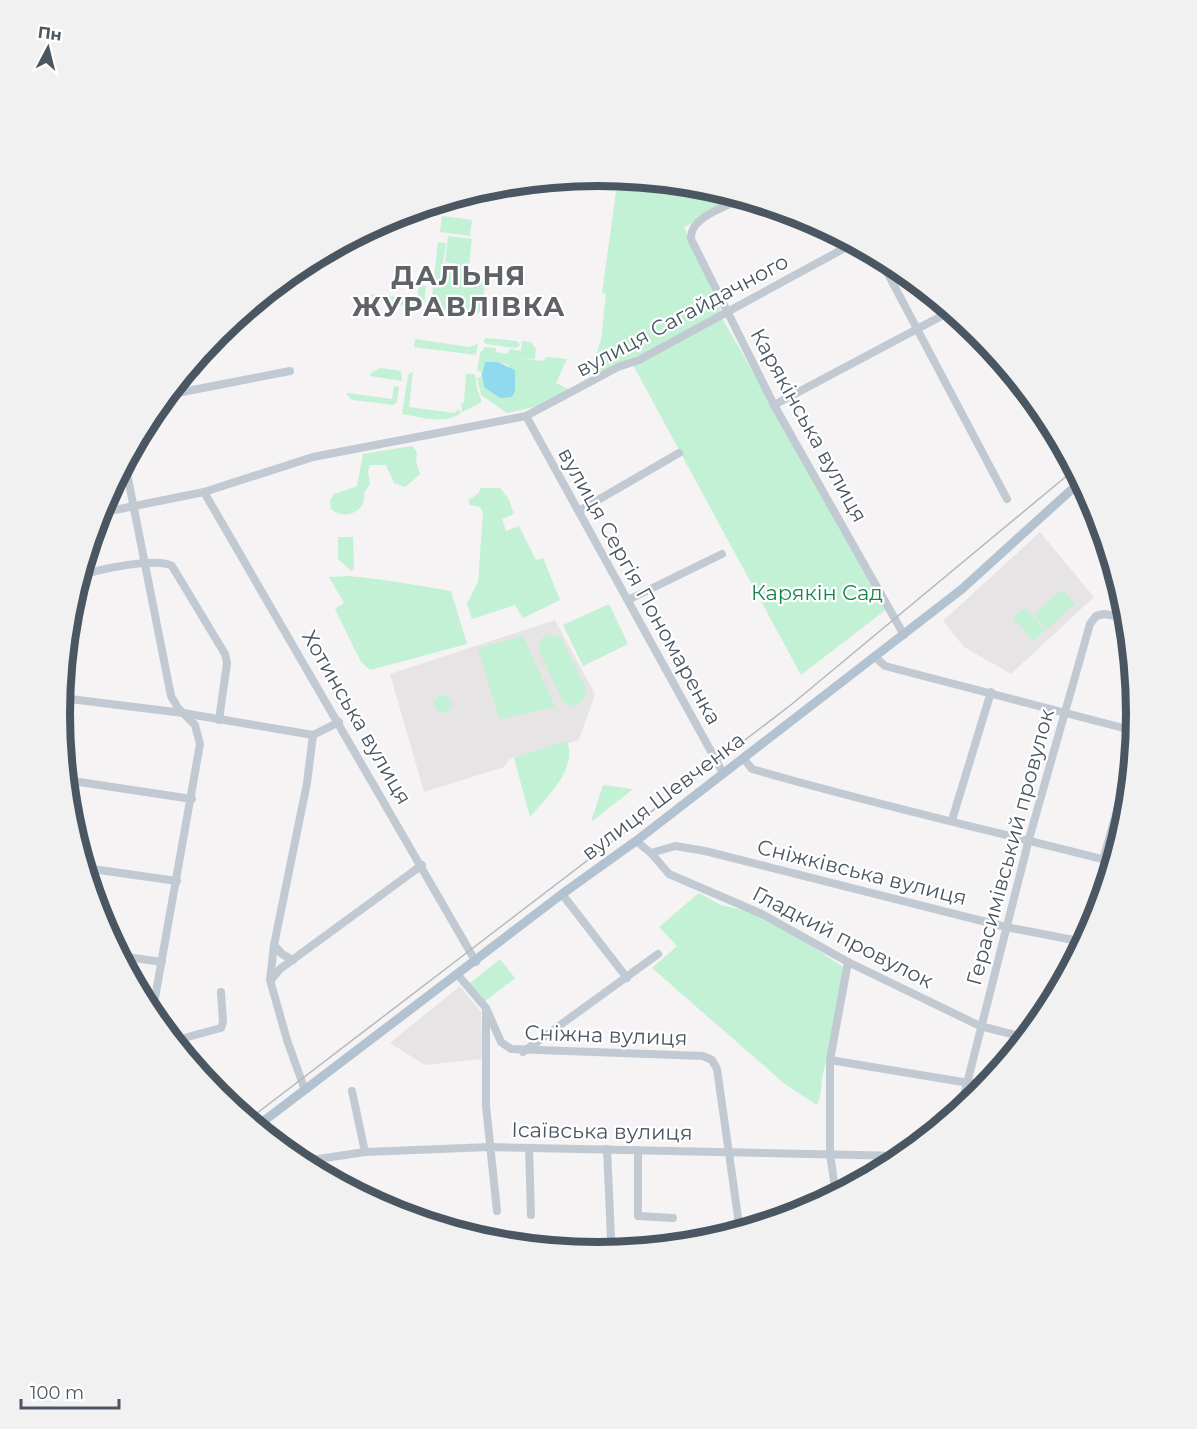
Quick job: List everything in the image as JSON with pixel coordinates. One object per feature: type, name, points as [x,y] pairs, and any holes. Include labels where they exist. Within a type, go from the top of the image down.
[{"type":"main road","name":"вулиця Шевченка","points":[[263,1122],[476,962],[562,894],[636,841],[962,590],[1075,487]]},
{"type":"street","name":"Карякінська вулиця","points":[[732,203],[698,222],[692,229],[691,239],[774,405],[903,634]]},
{"type":"street","name":"вулиця Сагайдачного","points":[[111,511],[204,492],[313,457],[526,416],[845,248]]},
{"type":"street","points":[[887,272],[1007,499]]},
{"type":"street","points":[[774,405],[944,315]]},
{"type":"street","points":[[181,392],[290,371]]},
{"type":"street","name":"вулиця Сергія Пономаренка","points":[[526,416],[723,773]]},
{"type":"street","points":[[579,511],[679,453]]},
{"type":"street","points":[[127,476],[171,696],[195,725],[200,739],[192,799],[155,1001]]},
{"type":"street","name":"Хотинська вулиця","points":[[204,492],[422,865],[476,962]]},
{"type":"street","points":[[628,600],[722,554]]},
{"type":"street","points":[[89,575],[144,562],[165,562],[172,566],[225,654],[227,663],[219,720]]},
{"type":"street","name":"Герасимівський провулок","points":[[964,1095],[1029,839],[1090,624],[1096,616],[1117,616]]},
{"type":"street","points":[[875,657],[885,666],[1126,728]]},
{"type":"street","points":[[952,820],[991,692]]},
{"type":"street","points":[[71,699],[183,712],[313,735],[339,722]]},
{"type":"street","points":[[305,1090],[270,980],[274,945],[307,783],[313,735]]},
{"type":"street","points":[[742,758],[753,769],[852,798],[1029,839],[1103,860],[1118,807]]},
{"type":"street","points":[[75,781],[192,799]]},
{"type":"street","points":[[636,841],[651,853]]},
{"type":"street","name":"Сніжківська вулиця","points":[[651,853],[675,846],[705,851],[1006,927],[1075,940]]},
{"type":"street","name":"Гладкий провулок","points":[[651,853],[669,874],[762,914],[848,962],[980,1026],[1017,1036]]},
{"type":"street","points":[[270,980],[280,969],[422,865]]},
{"type":"street","points":[[94,869],[177,881]]},
{"type":"street","points":[[562,894],[627,978]]},
{"type":"street","points":[[274,945],[282,954],[293,960]]},
{"type":"street","points":[[522,1052],[658,954]]},
{"type":"street","points":[[130,957],[162,962]]},
{"type":"street","points":[[835,1187],[830,1154],[830,1060],[848,962]]},
{"type":"street","name":"Сніжна вулиця","points":[[458,975],[486,1008],[501,1041],[511,1049],[522,1052],[703,1056],[712,1060],[717,1069],[730,1152]]},
{"type":"street","points":[[182,1038],[223,1026],[221,992]]},
{"type":"street","points":[[486,1008],[490,1147],[496,1210]]},
{"type":"street","points":[[539,1040],[537,1046],[540,1052]]},
{"type":"street","name":"Сніжна вулиця","points":[[487,1048],[501,1041]]},
{"type":"street","points":[[830,1060],[975,1085]]},
{"type":"street","points":[[352,1091],[365,1152]]},
{"type":"street","name":"Ісаївська вулиця","points":[[314,1160],[365,1152],[490,1147],[889,1156]]},
{"type":"street","points":[[529,1148],[531,1215]]},
{"type":"street","points":[[607,1149],[611,1238]]},
{"type":"street","points":[[638,1150],[638,1216],[672,1218]]},
{"type":"street","points":[[730,1152],[739,1224]]},
{"type":"shaded area","points":[[1040,532],[1094,597],[1011,674],[964,647],[943,621]]},
{"type":"shaded area","points":[[555,620],[595,694],[579,740],[510,759],[504,767],[424,792],[390,674]]},
{"type":"shaded area","points":[[460,986],[481,1012],[482,1059],[425,1065],[390,1043]]},
{"type":"green space","points":[[617,187],[667,191],[731,203],[684,227],[721,311],[658,347],[611,368],[603,375],[591,369],[601,340],[606,294],[602,293]]},
{"type":"green space","points":[[442,216],[472,220],[470,236],[440,232]]},
{"type":"green space","points":[[448,236],[472,239],[469,265],[465,265],[464,275],[479,278],[485,283],[482,310],[477,314],[435,309],[431,305],[438,242],[446,243],[443,263],[462,265],[445,262]]},
{"type":"green space","points":[[419,286],[426,286],[424,307],[387,303],[370,294],[417,299]]},
{"type":"green space","name":"Карякін Сад","points":[[722,318],[888,608],[801,675],[633,365]]},
{"type":"green space","points":[[486,338],[517,341],[520,345],[516,348],[486,344],[483,341]]},
{"type":"green space","points":[[415,339],[469,347],[478,344],[476,355],[414,347]]},
{"type":"green space","points":[[522,341],[531,342],[536,349],[535,359],[519,358],[543,361],[547,357],[567,359],[556,383],[570,390],[543,405],[507,413],[481,395],[477,378],[481,377],[481,371],[477,371],[480,353],[485,347],[496,348],[496,352],[508,354],[509,349],[521,351]],"holes":[[[498,362],[508,365],[514,376],[515,391],[490,363]]]},
{"type":"green space","points":[[381,368],[401,371],[402,381],[370,376],[372,372]]},
{"type":"green space","points":[[413,372],[409,407],[455,413],[458,409],[461,413],[448,419],[402,414],[408,375]]},
{"type":"green space","points":[[466,374],[475,374],[482,402],[462,412],[461,403],[464,402]]},
{"type":"green space","points":[[394,386],[399,387],[397,402],[394,405],[352,400],[347,395],[347,393],[392,399]]},
{"type":"green space","points":[[412,446],[417,452],[416,462],[420,474],[405,487],[394,483],[386,465],[370,465],[368,471],[370,484],[358,510],[354,513],[342,514],[331,509],[330,501],[334,494],[357,486],[363,454]]},
{"type":"green space","points":[[481,488],[500,488],[508,498],[514,514],[502,519],[506,531],[519,526],[536,560],[543,558],[560,600],[523,618],[515,605],[472,619],[467,604],[478,582],[483,512],[480,507],[470,505],[468,500],[478,494]]},
{"type":"green space","points":[[338,537],[353,537],[354,568],[352,571],[338,559]]},
{"type":"green space","points":[[348,576],[451,591],[467,644],[370,670],[361,662],[335,609],[344,603],[329,577]]},
{"type":"green space","points":[[1062,590],[1075,604],[1047,629],[1034,614]]},
{"type":"green space","points":[[609,604],[628,644],[583,666],[563,625]]},
{"type":"green space","points":[[1025,608],[1045,630],[1034,641],[1013,618]]},
{"type":"green space","points":[[549,634],[561,638],[585,687],[585,697],[578,705],[570,705],[563,701],[539,651],[541,639]]},
{"type":"green space","points":[[523,636],[555,707],[499,719],[478,648]]},
{"type":"green space","points":[[443,695],[449,698],[452,704],[449,710],[443,713],[437,710],[434,704],[437,698]]},
{"type":"green space","points":[[567,741],[569,752],[564,772],[552,792],[530,817],[514,758]]},
{"type":"green space","points":[[603,785],[633,789],[591,822]]},
{"type":"green space","points":[[699,893],[721,905],[754,913],[787,930],[843,967],[817,1105],[786,1085],[652,968],[677,946],[659,927]]},
{"type":"green space","points":[[500,959],[515,978],[484,1002],[469,984]]},
{"type":"water","points":[[485,362],[498,362],[515,370],[515,391],[512,397],[500,398],[484,387],[482,375]]},
{"type":"tram line","points":[[255,1115],[792,704],[1069,474]]},
{"type":"district","name":"ДАЛЬНЯ ЖУРАВЛІВКА","points":[[459,290]]}]
